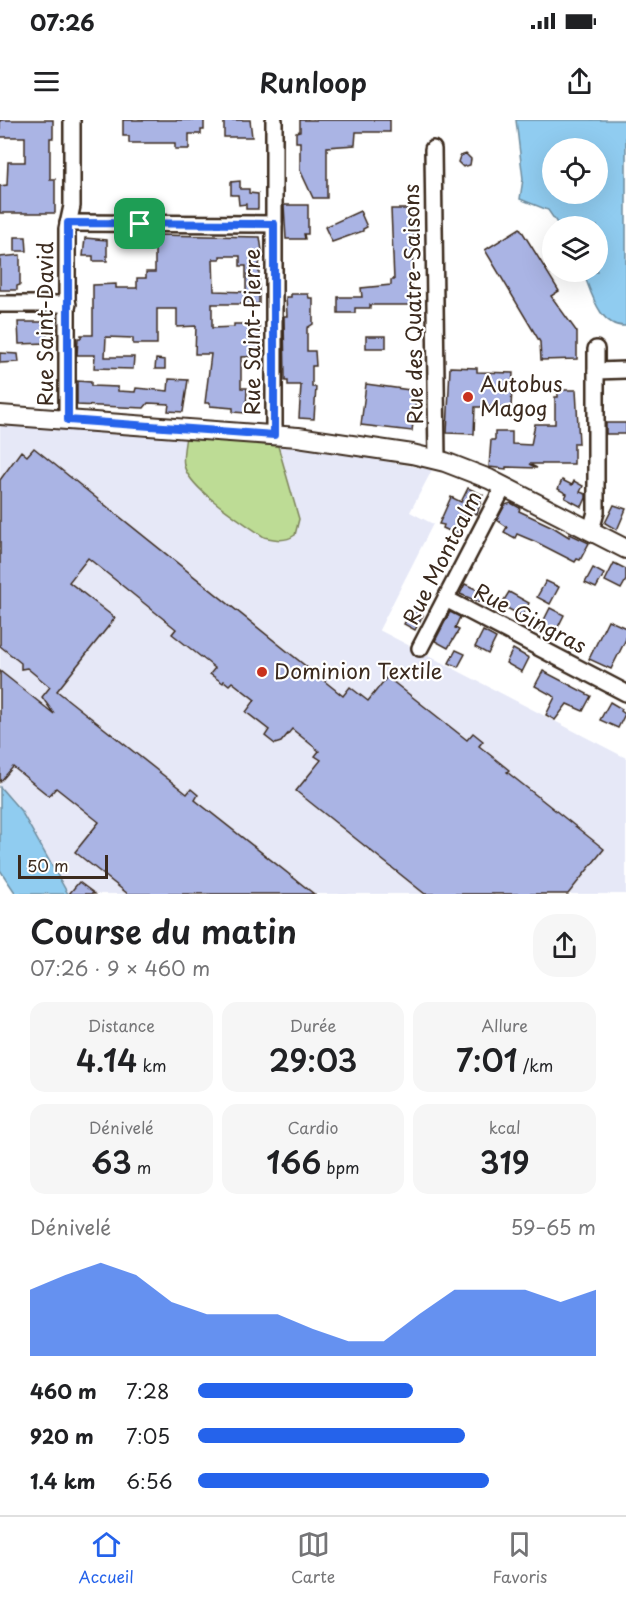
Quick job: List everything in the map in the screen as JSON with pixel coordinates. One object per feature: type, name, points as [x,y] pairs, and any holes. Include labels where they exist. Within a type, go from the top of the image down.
[{"type":"main road","points":[[0,415],[274,435],[346,443],[437,460],[475,472],[626,549]]},
{"type":"street","name":"Rue Saint-David","points":[[68,420],[68,223],[72,206],[72,120]]},
{"type":"street","name":"Rue Saint-Pierre","points":[[274,120],[274,435]]},
{"type":"street","name":"Rue des Quatre-Saisons","points":[[433,149],[437,460]]},
{"type":"street","points":[[68,223],[274,224]]},
{"type":"street","points":[[0,304],[68,304]]},
{"type":"street","points":[[591,530],[596,512],[596,349]]},
{"type":"street","points":[[596,371],[626,370]]},
{"type":"street","name":"Rue Montcalm","points":[[420,648],[504,486]]},
{"type":"street","name":"Rue Gingras","points":[[446,599],[626,693]]},
{"type":"shaded area","points":[[0,424],[186,436],[293,447],[432,470],[410,512],[433,524],[379,630],[626,758],[626,894],[68,894],[16,803],[0,787]]},
{"type":"green space","points":[[186,436],[278,446],[299,519],[295,535],[280,540],[264,537],[206,495],[188,475],[184,465]]},
{"type":"water","points":[[516,120],[626,120],[626,326],[617,325],[603,315],[597,307],[587,282],[608,282],[608,216],[552,216],[548,210],[520,199],[523,179]]},
{"type":"water","points":[[0,787],[21,811],[68,894],[16,894],[0,870]]},
{"type":"building","points":[[0,120],[53,120],[53,138],[50,138],[50,179],[55,179],[55,213],[0,213],[0,186],[7,185],[8,162],[25,162],[25,137],[0,137]]},
{"type":"building","points":[[123,120],[204,120],[204,130],[201,130],[201,134],[189,134],[189,149],[175,149],[175,143],[129,143],[129,136],[123,136]]},
{"type":"building","points":[[224,120],[250,120],[252,137],[224,137]]},
{"type":"building","points":[[300,120],[390,120],[390,132],[356,132],[355,145],[327,147],[327,198],[313,198],[300,170],[300,142],[296,142],[296,132],[300,131]]},
{"type":"building","points":[[466,154],[471,159],[470,165],[463,167],[458,162],[460,156]]},
{"type":"building","points":[[240,181],[240,189],[249,189],[249,193],[258,194],[258,209],[246,209],[246,204],[239,205],[238,195],[231,195],[231,182]]},
{"type":"building","points":[[284,205],[308,205],[308,234],[304,234],[305,239],[286,239]]},
{"type":"building","points":[[391,209],[411,209],[411,218],[414,218],[411,305],[370,305],[370,308],[355,308],[355,313],[338,313],[338,297],[362,297],[361,288],[391,285],[391,280],[394,280]]},
{"type":"building","points":[[360,211],[367,227],[363,231],[332,242],[325,227]]},
{"type":"building","points":[[520,228],[542,264],[542,282],[553,282],[559,291],[551,296],[577,332],[577,359],[541,360],[540,342],[485,250]]},
{"type":"building","points":[[155,235],[260,237],[263,258],[260,259],[259,266],[259,304],[212,304],[212,328],[234,327],[234,324],[259,324],[262,356],[241,357],[241,388],[247,388],[246,413],[233,412],[233,408],[210,406],[210,403],[205,403],[211,354],[195,354],[196,326],[177,327],[177,309],[157,309],[157,344],[133,344],[133,338],[106,337],[105,357],[134,357],[133,369],[94,368],[95,355],[77,355],[78,338],[81,338],[81,335],[93,335],[93,285],[116,284],[116,288],[137,288],[137,278],[146,278],[146,272],[155,272]],"holes":[[[220,256],[240,256],[240,266],[246,266],[246,292],[214,291],[213,259],[220,259]]]},
{"type":"building","points":[[15,237],[26,237],[27,251],[15,251]]},
{"type":"building","points":[[85,238],[107,240],[107,261],[93,261],[93,256],[83,256]]},
{"type":"building","points":[[20,255],[20,285],[17,286],[17,290],[0,290],[0,257]]},
{"type":"building","points":[[291,294],[308,294],[309,298],[313,298],[313,324],[307,328],[307,351],[315,351],[316,366],[312,366],[312,387],[316,387],[314,419],[299,418],[301,385],[288,385],[288,381],[285,381],[284,316],[287,316],[286,297],[291,297]]},
{"type":"building","points":[[18,322],[47,322],[47,343],[19,344]]},
{"type":"building","points":[[366,336],[386,336],[386,348],[366,348]]},
{"type":"building","points":[[0,353],[18,354],[19,362],[0,363]]},
{"type":"building","points":[[156,359],[165,360],[165,369],[155,369]]},
{"type":"building","points":[[450,367],[477,368],[477,372],[513,373],[511,407],[475,407],[474,434],[447,433]]},
{"type":"building","points":[[169,379],[188,380],[183,412],[168,411],[169,404],[148,403],[144,408],[77,405],[77,381],[91,382],[91,386],[118,387],[118,391],[135,392],[136,388],[168,391]]},
{"type":"building","points":[[366,384],[417,391],[412,431],[361,425]]},
{"type":"building","points":[[558,390],[576,390],[579,443],[574,443],[574,464],[529,464],[537,468],[489,467],[491,440],[495,440],[495,432],[512,432],[512,444],[531,445],[535,424],[555,424],[555,397],[558,397]]},
{"type":"building","points":[[606,423],[626,423],[626,434],[606,434]]},
{"type":"building","name":"Dominion Textile","points":[[34,448],[343,696],[350,687],[368,701],[387,677],[467,740],[473,733],[483,741],[479,746],[509,770],[507,772],[604,849],[568,894],[425,894],[296,791],[321,760],[315,756],[319,751],[292,729],[281,742],[275,744],[265,736],[269,730],[246,712],[255,700],[232,682],[229,685],[224,681],[223,683],[210,674],[215,668],[172,634],[176,629],[88,558],[69,582],[115,618],[57,691],[187,794],[191,789],[198,795],[195,800],[314,894],[128,894],[75,852],[99,822],[56,788],[49,796],[13,767],[0,782],[0,671],[54,714],[42,697],[50,687],[27,668],[21,669],[21,663],[0,646],[0,480],[21,451],[27,456]]},
{"type":"building","points":[[562,480],[572,485],[574,481],[583,486],[580,492],[586,494],[586,498],[582,507],[565,498],[567,494],[558,489]]},
{"type":"building","points":[[468,488],[483,495],[477,514],[468,511],[456,534],[439,524],[451,497],[461,502]]},
{"type":"building","points":[[511,503],[520,508],[519,511],[569,537],[570,534],[589,543],[580,560],[577,559],[575,562],[536,542],[517,534],[515,538],[504,532],[507,527],[497,520],[505,505]]},
{"type":"building","points":[[614,505],[626,509],[617,530],[605,523]]},
{"type":"building","points":[[614,563],[626,569],[626,580],[621,589],[605,581]]},
{"type":"building","points":[[593,568],[604,574],[596,588],[585,583]]},
{"type":"building","points":[[546,581],[559,587],[550,604],[537,597]]},
{"type":"building","points":[[465,584],[484,593],[479,602],[460,594]]},
{"type":"building","points":[[509,592],[529,603],[522,616],[501,605]]},
{"type":"building","points":[[550,608],[564,615],[553,637],[539,630]]},
{"type":"building","points":[[412,609],[423,615],[415,630],[404,624]]},
{"type":"building","points":[[450,612],[460,617],[455,628],[459,630],[448,648],[435,641]]},
{"type":"building","points":[[608,620],[626,628],[626,639],[611,669],[589,659]]},
{"type":"building","points":[[483,631],[496,638],[488,654],[475,647]]},
{"type":"building","points":[[513,649],[529,658],[522,672],[506,663]]},
{"type":"building","points":[[456,650],[465,654],[458,667],[449,663]]},
{"type":"building","points":[[543,671],[591,696],[583,711],[567,704],[555,720],[546,715],[555,697],[535,686]]},
{"type":"building","points":[[610,702],[622,709],[621,711],[625,714],[618,728],[600,720]]},
{"type":"building","points":[[79,882],[95,894],[69,894]]},
{"type":"place","name":"Autobus Magog","points":[[468,397]]},
{"type":"place","name":"Dominion Textile","points":[[262,672]]},
{"type":"route","points":[[68,223],[140,224],[274,224],[274,435],[68,420],[68,223]]}]
